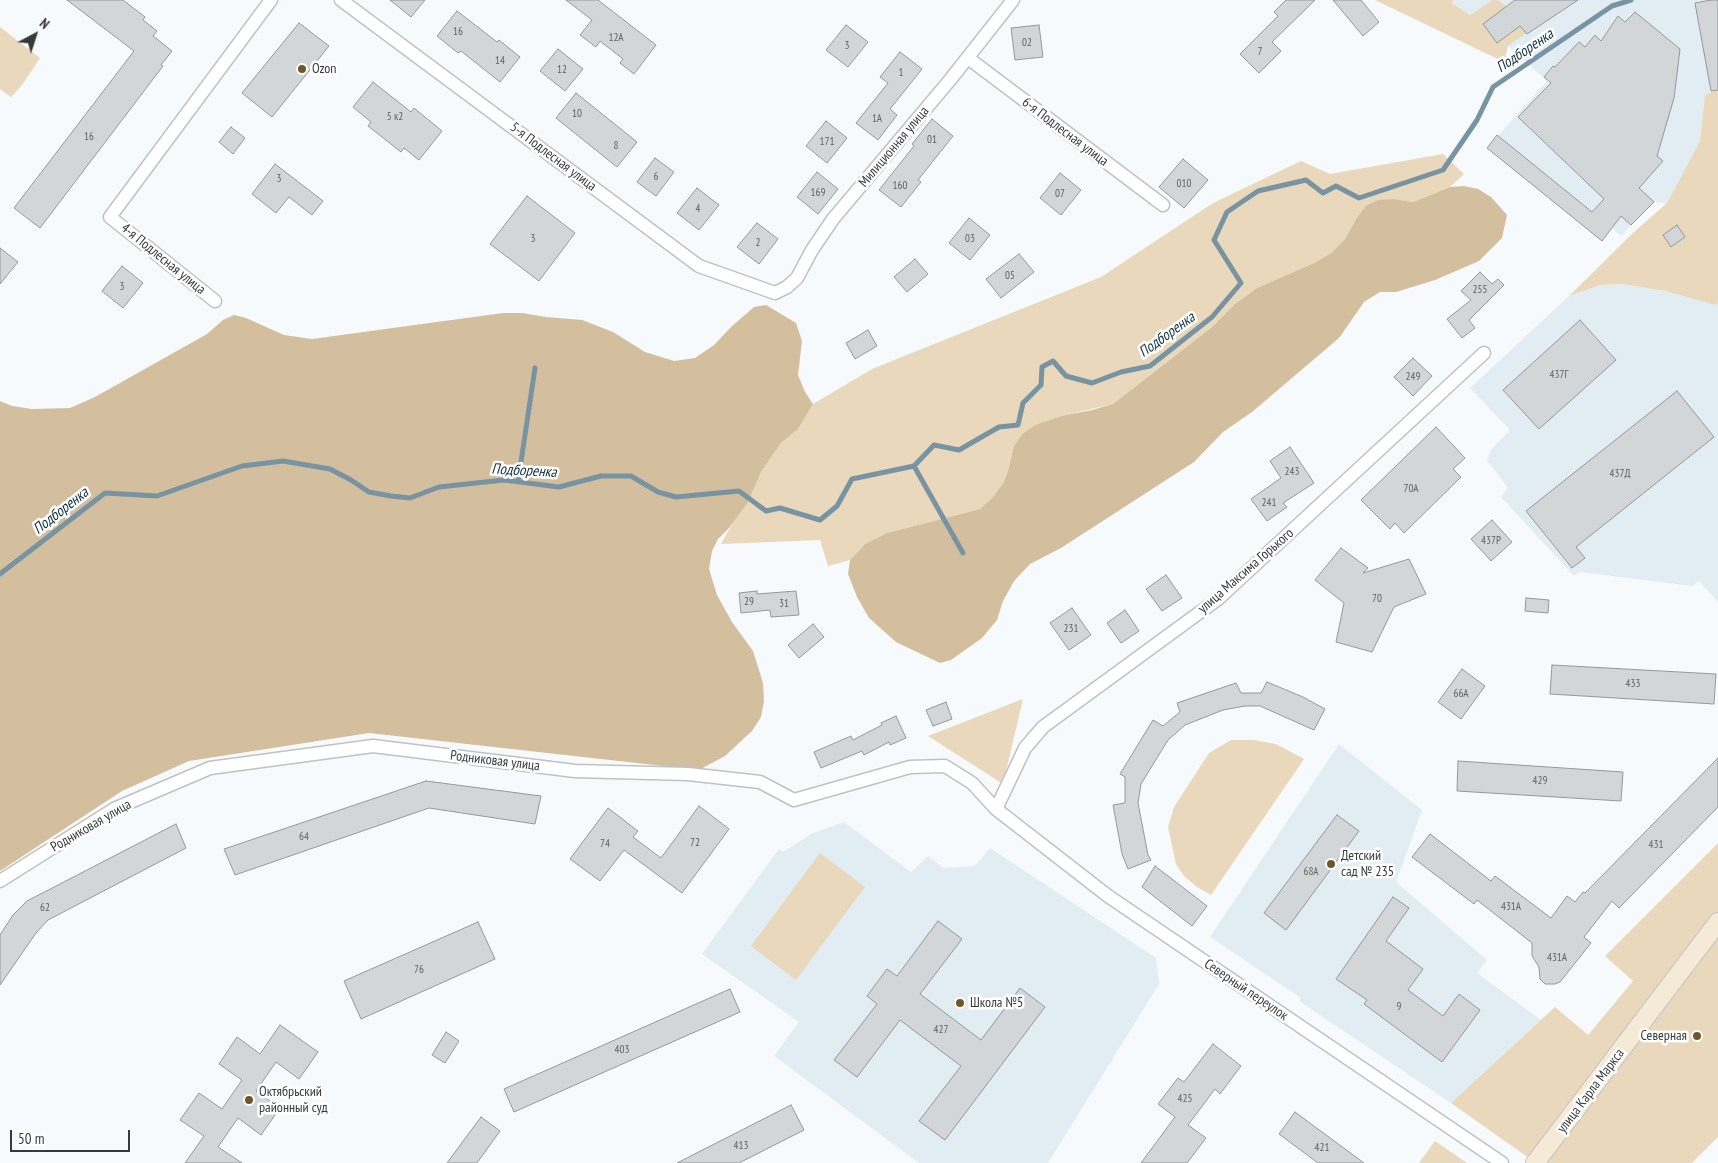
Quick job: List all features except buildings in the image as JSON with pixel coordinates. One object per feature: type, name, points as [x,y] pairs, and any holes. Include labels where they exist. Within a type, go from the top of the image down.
[{"type":"street","name":"4-я Подлесная улица","points":[[215,301],[110,217],[271,0]]},
{"type":"street","name":"5-я Подлесная улица","points":[[341,0],[699,266],[775,293]]},
{"type":"street","name":"Милиционная улица","points":[[775,293],[797,278],[833,219],[968,58],[1013,0]]},
{"type":"street","name":"6-я Подлесная улица","points":[[968,58],[1163,206]]},
{"type":"street","name":"улица Максима Горького","points":[[996,809],[1025,748],[1043,727],[1218,599],[1484,354]]},
{"type":"street","name":"Родниковая улица","points":[[0,881],[114,809],[210,768],[373,746],[575,771],[688,774],[760,782],[794,800],[910,767],[945,766],[972,783],[996,809]]},
{"type":"street","name":"Северный переулок","points":[[996,809],[1108,896],[1502,1163]]},
{"type":"street","name":"улица Карла Маркса","points":[[1535,1163],[1718,922]]},
{"type":"shaded area","points":[[1375,0],[1453,0],[1452,3],[1470,15],[1492,0],[1498,0],[1508,7],[1526,33],[1508,46],[1504,62]]},
{"type":"shaded area","points":[[1453,0],[1492,0],[1470,15],[1452,3]]},
{"type":"shaded area","points":[[1498,0],[1718,0],[1718,88],[1705,95],[1700,141],[1667,203],[1654,202],[1621,236],[1612,228],[1602,241],[1487,148],[1547,81],[1508,46],[1508,7]]},
{"type":"shaded area","points":[[0,27],[40,58],[22,85],[11,97],[0,89]]},
{"type":"shaded area","points":[[1718,89],[1718,303],[1715,305],[1665,291],[1623,284],[1600,285],[1569,296],[1634,232],[1667,203],[1700,141],[1705,95]]},
{"type":"shaded area","points":[[1443,154],[1464,174],[1450,187],[1413,202],[1394,199],[1356,219],[1345,239],[1331,253],[1314,263],[1257,288],[1235,304],[1212,327],[1113,404],[1061,416],[1035,425],[1022,434],[1014,446],[1004,482],[993,497],[980,509],[887,533],[865,544],[850,560],[828,566],[820,540],[721,544],[761,472],[781,443],[798,429],[813,404],[872,369],[1101,277],[1213,203],[1301,161],[1330,174]]},
{"type":"shaded area","points":[[1464,186],[1478,189],[1491,197],[1507,215],[1502,238],[1479,261],[1435,280],[1396,292],[1380,292],[1364,302],[1339,338],[1252,412],[1223,432],[1194,462],[1061,548],[1030,564],[1014,581],[1003,601],[997,620],[982,638],[951,660],[940,663],[896,642],[869,618],[857,597],[848,574],[850,560],[865,544],[887,533],[980,509],[993,497],[1004,482],[1014,446],[1022,434],[1035,425],[1061,416],[1113,404],[1212,327],[1235,304],[1257,288],[1314,263],[1331,253],[1345,239],[1366,206],[1378,200],[1394,199],[1413,202],[1450,187]]},
{"type":"shaded area","points":[[1623,284],[1665,291],[1715,305],[1718,303],[1718,602],[1699,581],[1692,586],[1580,572],[1574,576],[1501,497],[1508,488],[1487,460],[1491,450],[1510,430],[1470,388],[1569,296],[1600,285]]},
{"type":"shaded area","points":[[766,305],[796,323],[802,341],[798,375],[805,392],[813,404],[798,429],[781,443],[761,472],[748,502],[729,528],[718,539],[712,551],[709,569],[717,595],[732,622],[753,651],[763,683],[764,701],[761,717],[752,731],[725,756],[699,770],[369,733],[189,761],[122,791],[0,871],[0,401],[12,406],[32,409],[70,408],[95,397],[207,334],[223,320],[234,315],[246,318],[284,335],[312,339],[503,313],[522,313],[582,320],[613,332],[645,352],[674,361],[695,358],[714,345],[754,307]]},
{"type":"shaded area","points":[[1023,699],[1003,784],[928,736]]},
{"type":"shaded area","points":[[1231,740],[1253,740],[1276,744],[1304,759],[1211,895],[1197,887],[1184,876],[1176,864],[1168,827],[1174,807],[1209,753]]},
{"type":"shaded area","points":[[1339,744],[1422,810],[1396,882],[1487,960],[1477,973],[1541,1020],[1451,1103],[1299,1001],[1301,998],[1210,937]]},
{"type":"shaded area","name":"Школа №5","points":[[844,822],[911,872],[928,856],[944,868],[975,866],[990,848],[1156,958],[1159,984],[1048,1163],[919,1163],[774,1056],[799,1022],[702,954],[779,849],[783,852],[813,833]]},
{"type":"shaded area","points":[[1718,843],[1718,1137],[1692,1163],[1536,1163],[1451,1103],[1555,1007],[1588,1035],[1633,981],[1605,956]]},
{"type":"shaded area","points":[[820,853],[865,887],[796,980],[751,946]]},
{"type":"shaded area","points":[[1435,1141],[1467,1163],[1419,1163]]},
{"type":"waterway","name":"Подборенка","points":[[0,574],[105,493],[157,496],[242,466],[283,461],[330,469],[369,492],[410,498],[439,487],[504,480],[559,487],[601,476],[631,476],[658,492],[676,497],[739,491],[766,511],[780,508],[820,520],[837,506],[852,479],[914,466],[934,445],[959,450],[999,427],[1018,425],[1023,403],[1041,385],[1042,367],[1053,361],[1066,376],[1092,383],[1121,372],[1150,366],[1212,317],[1241,283],[1214,240],[1227,212],[1258,191],[1306,180],[1323,193],[1336,186],[1359,198],[1443,170],[1477,120],[1493,87],[1612,6],[1631,0]]},
{"type":"waterway","points":[[518,482],[535,368]]},
{"type":"waterway","points":[[914,466],[963,553]]},
{"type":"place","name":"Ozon","points":[[302,69]]},
{"type":"place","name":"Детский сад № 235","points":[[1331,864]]},
{"type":"place","name":"Школа №5","points":[[960,1003]]},
{"type":"place","name":"Северная","points":[[1697,1036]]},
{"type":"place","name":"Октябрьский районный суд","points":[[249,1100]]}]
